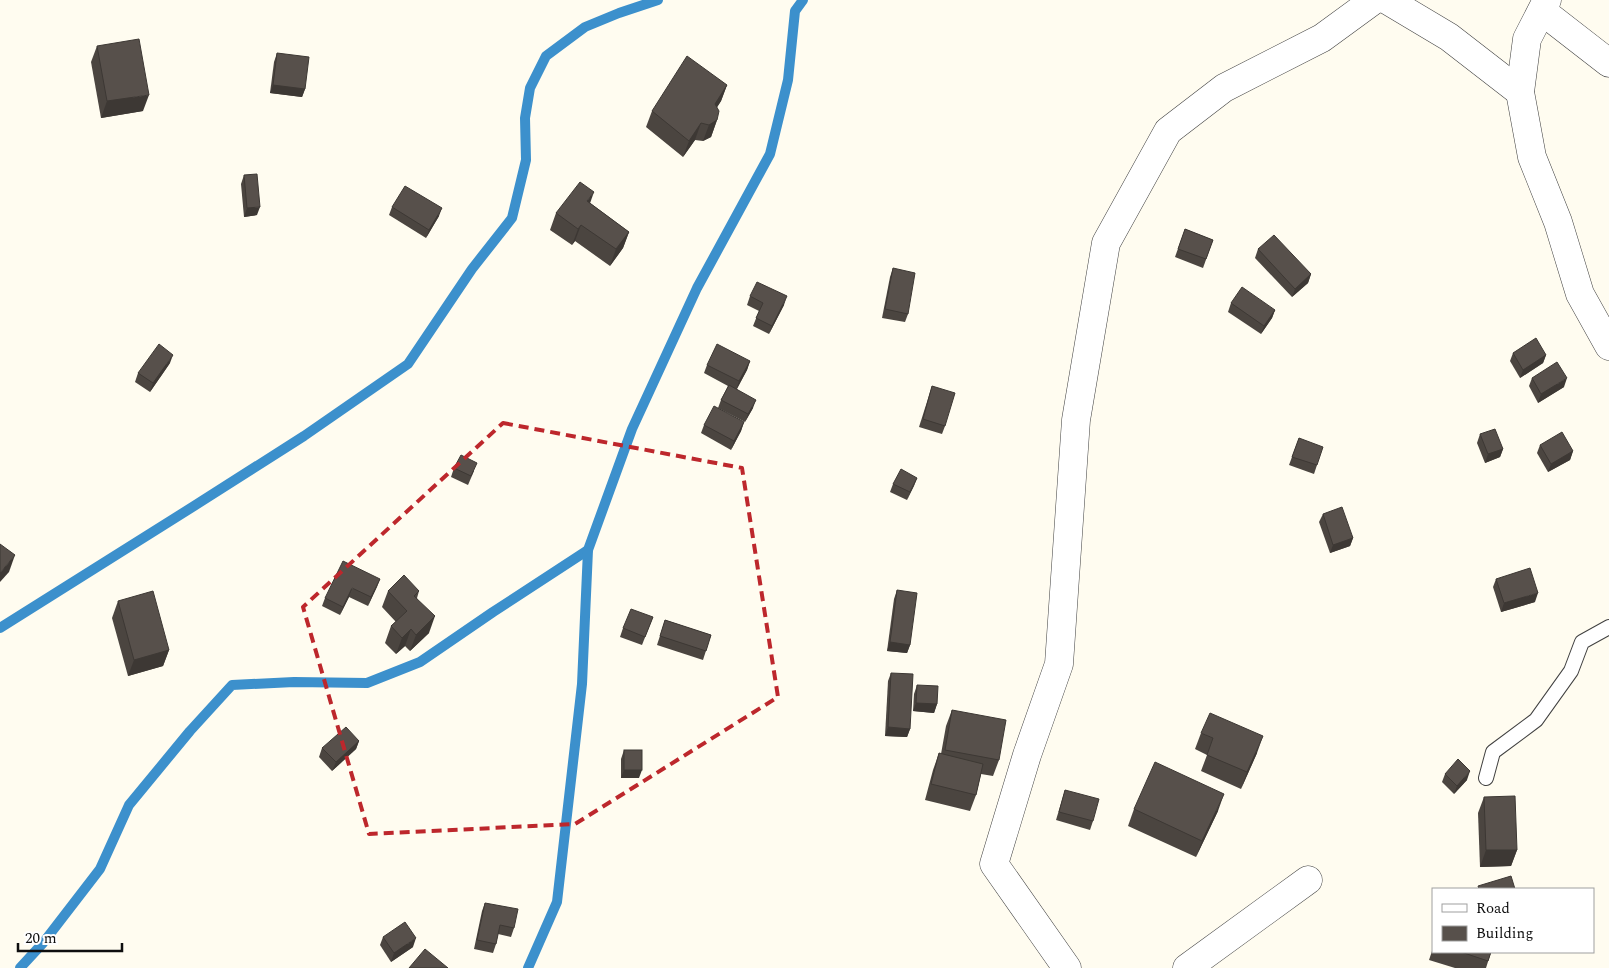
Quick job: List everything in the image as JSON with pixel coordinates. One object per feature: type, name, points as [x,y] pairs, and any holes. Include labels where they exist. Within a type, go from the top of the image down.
[{"type":"street","points":[[1067,968],[994,864],[1027,755],[1059,664],[1076,420],[1106,243],[1168,131],[1224,88],[1322,38],[1374,0]]},
{"type":"street","points":[[1387,0],[1449,37],[1520,92]]},
{"type":"street","points":[[1609,63],[1544,6],[1527,39],[1520,92],[1532,157],[1558,222],[1580,294],[1609,346]]},
{"type":"street","points":[[1187,968],[1308,880]]},
{"type":"lane","points":[[1486,778],[1494,752],[1536,720],[1571,670],[1582,642],[1609,626]]},
{"type":"highlighted area","points":[[503,423],[742,468],[778,697],[575,824],[369,834],[303,607]]},
{"type":"building","points":[[139,39],[149,95],[107,101],[97,46]]},
{"type":"building","points":[[277,53],[309,57],[305,89],[273,85]]},
{"type":"building","points":[[687,56],[727,85],[715,104],[719,111],[717,120],[709,125],[701,123],[689,141],[652,111]]},
{"type":"building","points":[[257,174],[260,207],[247,208],[244,175]]},
{"type":"building","points":[[580,182],[594,192],[587,201],[629,232],[616,249],[581,225],[578,229],[556,213]]},
{"type":"building","points":[[405,186],[442,208],[429,230],[392,207]]},
{"type":"building","points":[[1185,229],[1213,240],[1206,259],[1178,249]]},
{"type":"building","points":[[1274,235],[1311,274],[1295,289],[1258,249]]},
{"type":"building","points":[[893,268],[915,273],[908,314],[885,309]]},
{"type":"building","points":[[757,282],[787,296],[772,326],[756,318],[763,303],[750,296]]},
{"type":"building","points":[[1242,287],[1275,310],[1264,326],[1231,303]]},
{"type":"building","points":[[1536,338],[1546,355],[1523,370],[1513,353]]},
{"type":"building","points":[[159,344],[173,355],[153,383],[138,373]]},
{"type":"building","points":[[717,344],[750,361],[739,381],[707,365]]},
{"type":"building","points":[[1557,362],[1567,378],[1541,394],[1532,378]]},
{"type":"building","points":[[729,385],[756,400],[748,414],[721,400]]},
{"type":"building","points":[[932,386],[955,393],[945,426],[923,419]]},
{"type":"building","points":[[714,406],[744,422],[734,441],[704,425]]},
{"type":"building","points":[[1495,429],[1503,449],[1488,454],[1480,434]]},
{"type":"building","points":[[1562,432],[1573,451],[1551,464],[1540,445]]},
{"type":"building","points":[[1299,438],[1323,447],[1317,465],[1292,457]]},
{"type":"building","points":[[461,455],[477,463],[471,476],[454,468]]},
{"type":"building","points":[[901,469],[917,478],[910,492],[893,484]]},
{"type":"building","points":[[1342,507],[1353,538],[1333,545],[1323,514]]},
{"type":"building","points":[[0,544],[15,555],[0,573]]},
{"type":"building","points":[[343,561],[380,579],[371,597],[352,588],[343,607],[325,598]]},
{"type":"building","points":[[1530,568],[1538,593],[1504,603],[1496,579]]},
{"type":"building","points":[[404,575],[419,591],[414,596],[435,616],[416,635],[411,629],[402,638],[391,626],[407,611],[388,591]]},
{"type":"building","points":[[897,590],[917,593],[910,645],[890,642]]},
{"type":"building","points":[[153,591],[169,650],[134,660],[118,601]]},
{"type":"building","points":[[631,609],[653,617],[645,637],[623,628]]},
{"type":"building","points":[[665,620],[711,635],[706,651],[660,636]]},
{"type":"building","points":[[891,673],[913,674],[910,729],[888,727]]},
{"type":"building","points":[[917,685],[938,686],[937,704],[916,703]]},
{"type":"building","points":[[952,710],[1006,720],[999,760],[945,750]]},
{"type":"building","points":[[1210,713],[1263,736],[1247,772],[1207,755],[1213,738],[1201,733]]},
{"type":"building","points":[[346,727],[359,741],[336,762],[322,748]]},
{"type":"building","points":[[624,750],[642,750],[642,770],[624,770]]},
{"type":"building","points":[[939,753],[983,764],[976,795],[931,784]]},
{"type":"building","points":[[1458,759],[1470,771],[1457,786],[1445,774]]},
{"type":"building","points":[[1155,762],[1224,794],[1202,841],[1134,809]]},
{"type":"building","points":[[1065,790],[1099,799],[1093,821],[1059,812]]},
{"type":"building","points":[[1515,796],[1517,850],[1486,850],[1484,797]]},
{"type":"building","points":[[1511,876],[1515,888],[1479,888],[1478,886]]},
{"type":"building","points":[[485,903],[518,909],[514,928],[500,925],[496,944],[477,940]]},
{"type":"building","points":[[405,922],[416,938],[394,953],[383,937]]},
{"type":"building","points":[[425,949],[448,968],[409,968]]},
{"type":"building","points":[[1464,953],[1491,953],[1488,961]]},
{"type":"waterway","points":[[0,628],[304,436],[408,364],[472,269],[512,218],[526,160],[525,118],[530,88],[546,56],[585,27],[658,0]]},
{"type":"waterway","points":[[528,968],[557,902],[582,684],[588,550],[632,429],[697,288],[770,154],[788,80],[795,11],[803,0]]},
{"type":"waterway","points":[[20,968],[43,943],[100,869],[129,805],[190,731],[232,685],[294,682],[367,683],[420,662],[588,550]]}]
